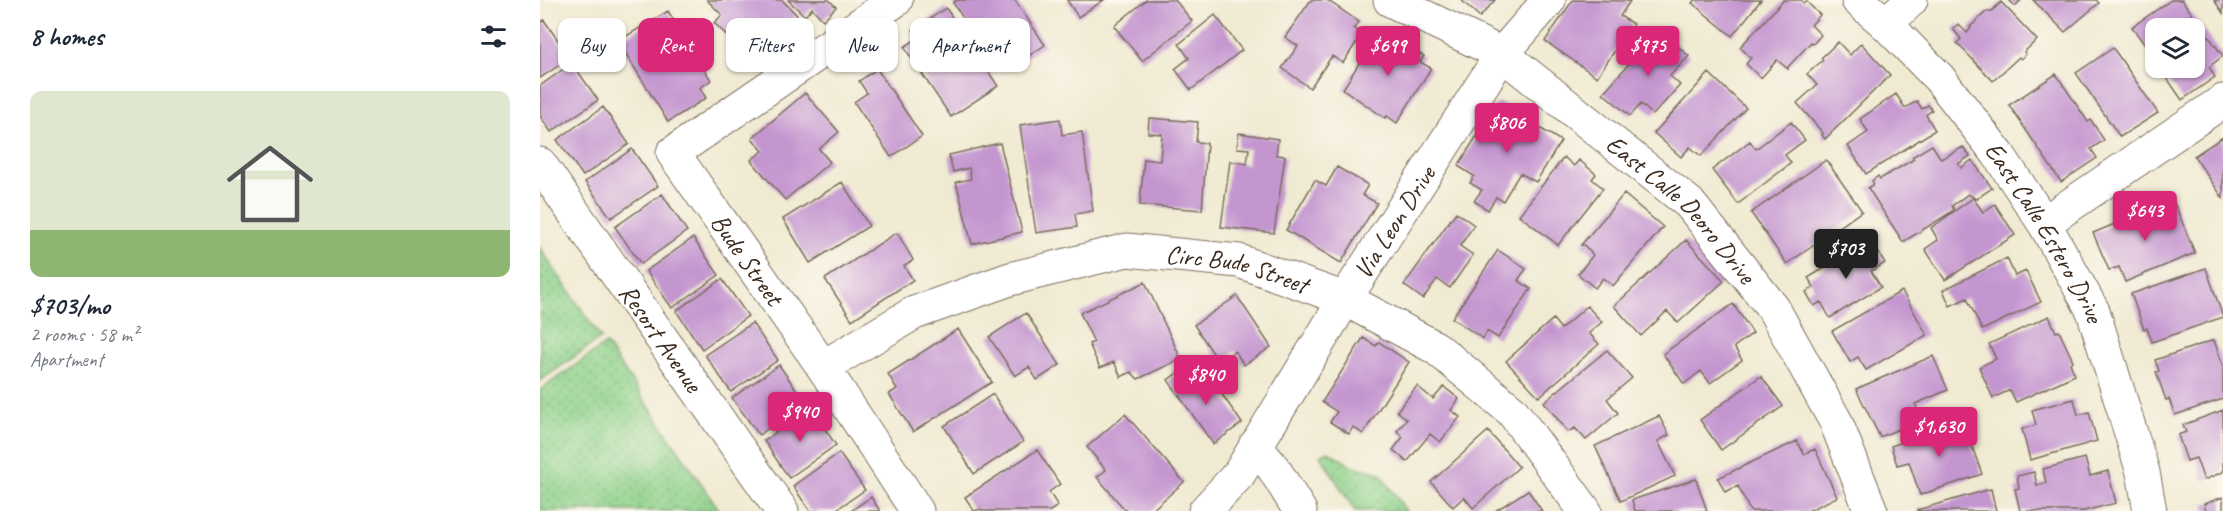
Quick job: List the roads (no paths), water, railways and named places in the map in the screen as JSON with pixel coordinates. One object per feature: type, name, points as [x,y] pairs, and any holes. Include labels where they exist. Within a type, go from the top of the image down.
[{"type":"street","name":"Bude Street","points":[[896,0],[673,153],[823,367],[917,511]]},
{"type":"street","name":"East Calle Deoro Drive","points":[[1390,0],[1502,54],[1689,203],[1773,308],[1836,422],[1871,511]]},
{"type":"street","name":"Via Leon Drive","points":[[1205,511],[1239,474],[1345,298],[1502,54],[1549,0]]},
{"type":"street","name":"East Calle Estero Drive","points":[[1858,0],[1886,24],[1939,78],[1998,154],[2044,223],[2093,311],[2143,472],[2150,511]]},
{"type":"street","points":[[1886,24],[1911,0]]},
{"type":"street","points":[[2044,223],[2223,101]]},
{"type":"street","name":"Resort Avenue","points":[[540,164],[782,511]]},
{"type":"street","name":"Circ Bude Street","points":[[823,367],[914,313],[1010,279],[1127,250],[1239,261],[1345,298],[1436,348],[1512,411],[1585,511]]},
{"type":"street","points":[[1255,446],[1274,469],[1300,511]]}]
